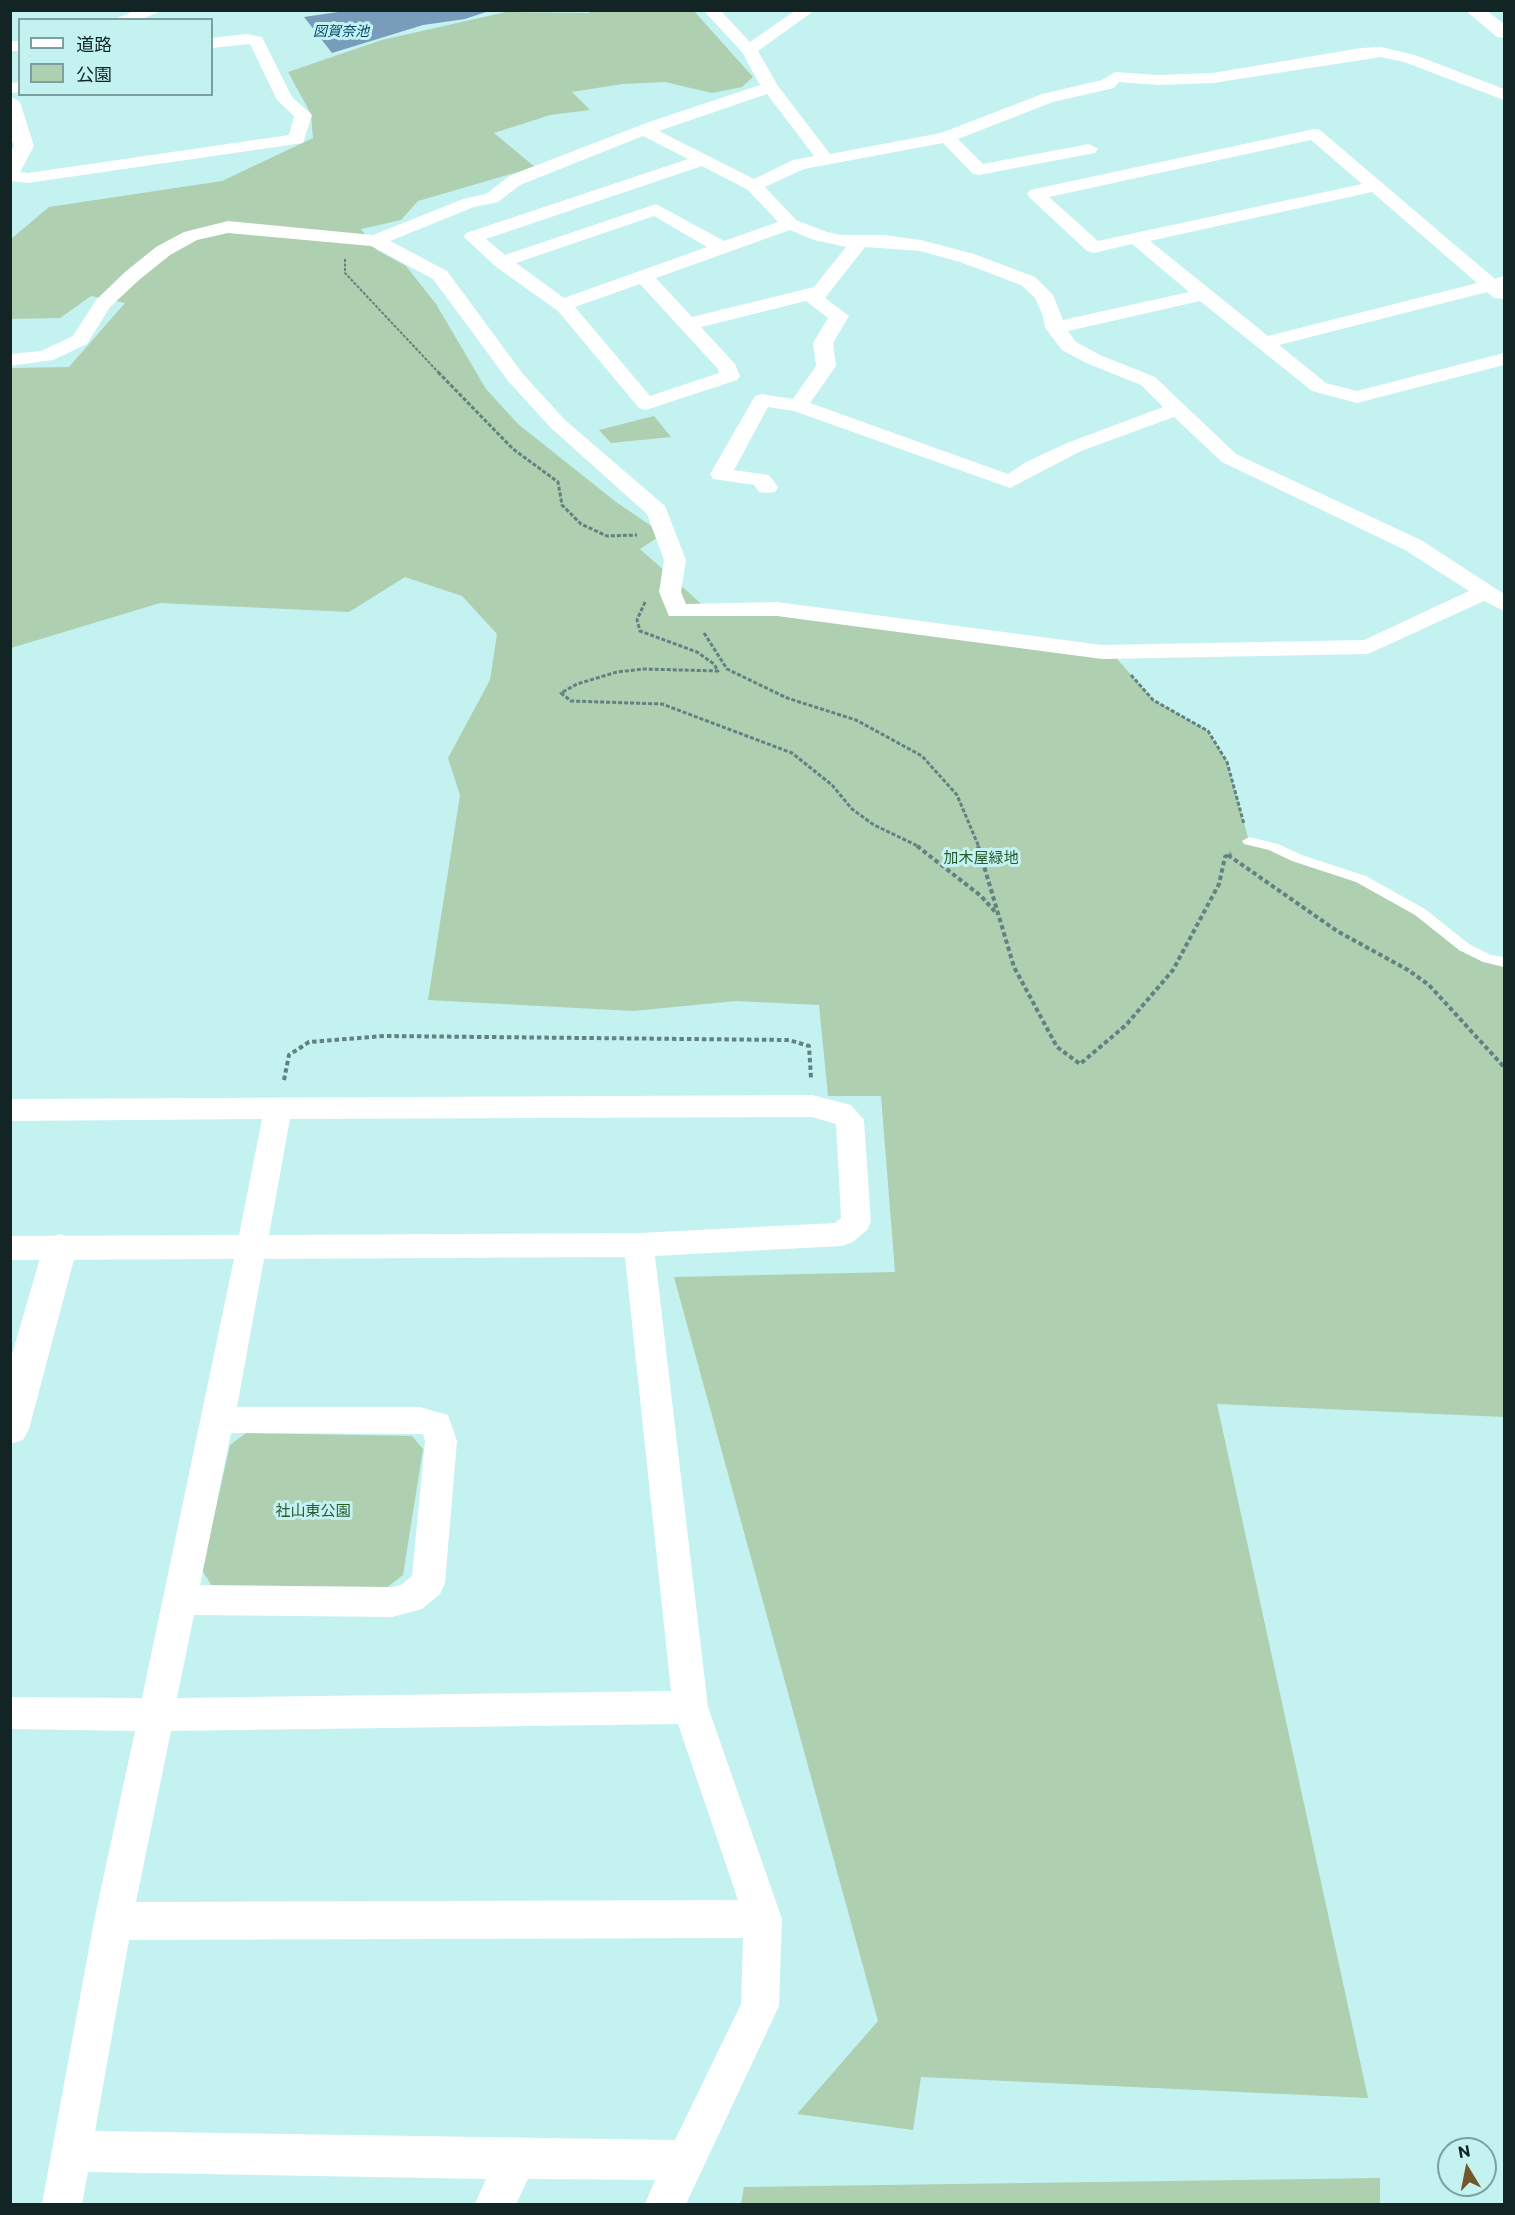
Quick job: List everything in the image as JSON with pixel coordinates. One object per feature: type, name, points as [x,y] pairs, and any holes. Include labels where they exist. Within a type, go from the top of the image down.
[{"type":"street","points":[[129,18],[155,10]]},
{"type":"street","points":[[711,10],[750,50],[770,87],[825,159]]},
{"type":"street","points":[[750,50],[807,10]]},
{"type":"street","points":[[1474,10],[1504,33]]},
{"type":"street","points":[[10,102],[15,133],[24,146],[20,159],[10,175],[28,178],[297,139],[303,116],[285,100],[256,40],[213,43]]},
{"type":"street","points":[[754,186],[799,164],[921,144],[947,137],[1048,98],[1108,84],[1115,77],[1158,80],[1213,78],[1360,53],[1400,55],[1504,95]]},
{"type":"street","points":[[375,241],[469,203],[492,198],[514,181],[530,174],[644,130],[770,87]]},
{"type":"street","points":[[644,130],[700,161],[754,186],[790,224],[821,236],[860,241],[884,241],[933,249],[967,258],[1028,281],[1043,295],[1053,316],[1055,328],[1069,345],[1093,359],[1148,381],[1229,458],[1413,544],[1504,604]]},
{"type":"street","points":[[1376,186],[1094,247],[1036,194],[1314,135],[1376,186],[1500,288]]},
{"type":"street","points":[[947,137],[979,170],[1089,149]]},
{"type":"street","points":[[754,186],[753,178],[802,142]]},
{"type":"street","points":[[644,276],[728,368],[730,376],[646,404],[562,305],[502,262],[473,237],[521,219],[700,161]]},
{"type":"street","points":[[492,198],[521,219]]},
{"type":"street","points":[[502,262],[656,209],[722,248]]},
{"type":"street","points":[[562,305],[790,224]]},
{"type":"street","points":[[10,360],[18,361],[46,356],[80,340],[103,304],[132,276],[163,251],[191,236],[228,227],[273,230],[312,237],[375,241],[440,275],[516,378],[558,424],[657,511],[663,534],[675,560],[670,592],[677,611],[777,609],[1111,652],[1368,647],[1486,592]]},
{"type":"street","points":[[1135,238],[1319,387],[1357,398],[1504,359]]},
{"type":"street","points":[[798,406],[826,366],[823,343],[839,316],[828,311],[815,299],[860,241]]},
{"type":"street","points":[[1263,343],[1500,288]]},
{"type":"street","points":[[688,324],[822,291]]},
{"type":"street","points":[[1055,328],[1204,294]]},
{"type":"street","points":[[767,487],[761,480],[721,474],[762,400],[798,406],[1010,482],[1033,466],[1074,447],[1178,408]]},
{"type":"street","points":[[10,1110],[812,1106],[841,1113],[850,1120],[856,1222],[842,1234],[639,1245],[10,1248]]},
{"type":"street","points":[[62,2205],[113,1921],[218,1420],[278,1108]]},
{"type":"street","points":[[639,1245],[690,1707],[763,1919],[760,2006],[665,2205]]},
{"type":"street","points":[[10,1428],[60,1248]]},
{"type":"street","points":[[180,1600],[393,1602],[410,1598],[428,1583],[441,1442],[437,1425],[420,1419],[218,1420]]},
{"type":"street","points":[[10,1713],[155,1715],[690,1707]]},
{"type":"street","points":[[113,1921],[763,1919]]},
{"type":"street","points":[[71,2151],[685,2160]]},
{"type":"street","points":[[495,2205],[517,2159]]},
{"type":"lane","points":[[1249,841],[1273,847],[1297,858],[1361,879],[1420,912],[1464,947],[1488,959],[1504,962]]},
{"type":"path","points":[[345,259],[345,273],[470,406],[513,449],[558,482],[562,505],[580,524],[607,536],[663,534]]},
{"type":"path","points":[[675,560],[640,608],[637,620],[639,631],[697,652],[714,664],[718,672],[644,669],[617,672],[577,684],[561,693],[571,701],[662,704],[694,714],[792,753],[832,785],[852,809],[874,825],[921,848],[981,896],[1000,916]]},
{"type":"path","points":[[677,611],[696,620],[727,669],[787,698],[856,720],[922,756],[957,795],[984,859],[1014,968],[1057,1047],[1080,1064],[1126,1025],[1173,970],[1218,884],[1228,855],[1249,841],[1227,762],[1208,731],[1153,700],[1111,652]]},
{"type":"path","points":[[1228,855],[1337,931],[1408,970],[1429,985],[1504,1067]]},
{"type":"path","points":[[278,1108],[289,1055],[309,1042],[384,1036],[789,1040],[810,1046],[812,1106]]},
{"type":"green space","name":"加木屋緑地","points":[[593,10],[694,11],[753,77],[742,87],[712,93],[665,82],[622,84],[572,92],[590,110],[550,115],[494,133],[535,167],[418,201],[401,220],[361,229],[377,250],[406,266],[436,304],[486,389],[518,424],[616,502],[663,534],[640,549],[706,608],[1111,652],[1153,700],[1208,731],[1227,762],[1249,841],[1361,879],[1488,959],[1504,962],[1504,1417],[1217,1404],[1368,2098],[921,2077],[913,2130],[797,2114],[878,2021],[674,1277],[895,1272],[881,1096],[828,1096],[819,1005],[736,1001],[633,1011],[428,1000],[460,795],[448,758],[490,680],[497,634],[462,596],[405,577],[349,612],[160,603],[11,648],[11,368],[69,367],[125,303],[91,296],[60,318],[11,319],[11,239],[49,207],[222,181],[313,138],[311,114],[288,72],[382,40],[506,12],[589,13]]},
{"type":"green space","points":[[654,416],[671,437],[611,443],[599,430]]},
{"type":"green space","name":"社山東公園","points":[[246,1433],[412,1436],[423,1449],[403,1575],[385,1589],[212,1586],[202,1570],[230,1445]]},
{"type":"green space","points":[[1380,2178],[1380,2204],[741,2204],[744,2187]]},
{"type":"water","name":"図賀奈池","points":[[345,11],[489,11],[465,19],[423,25],[332,53],[304,17]]}]
